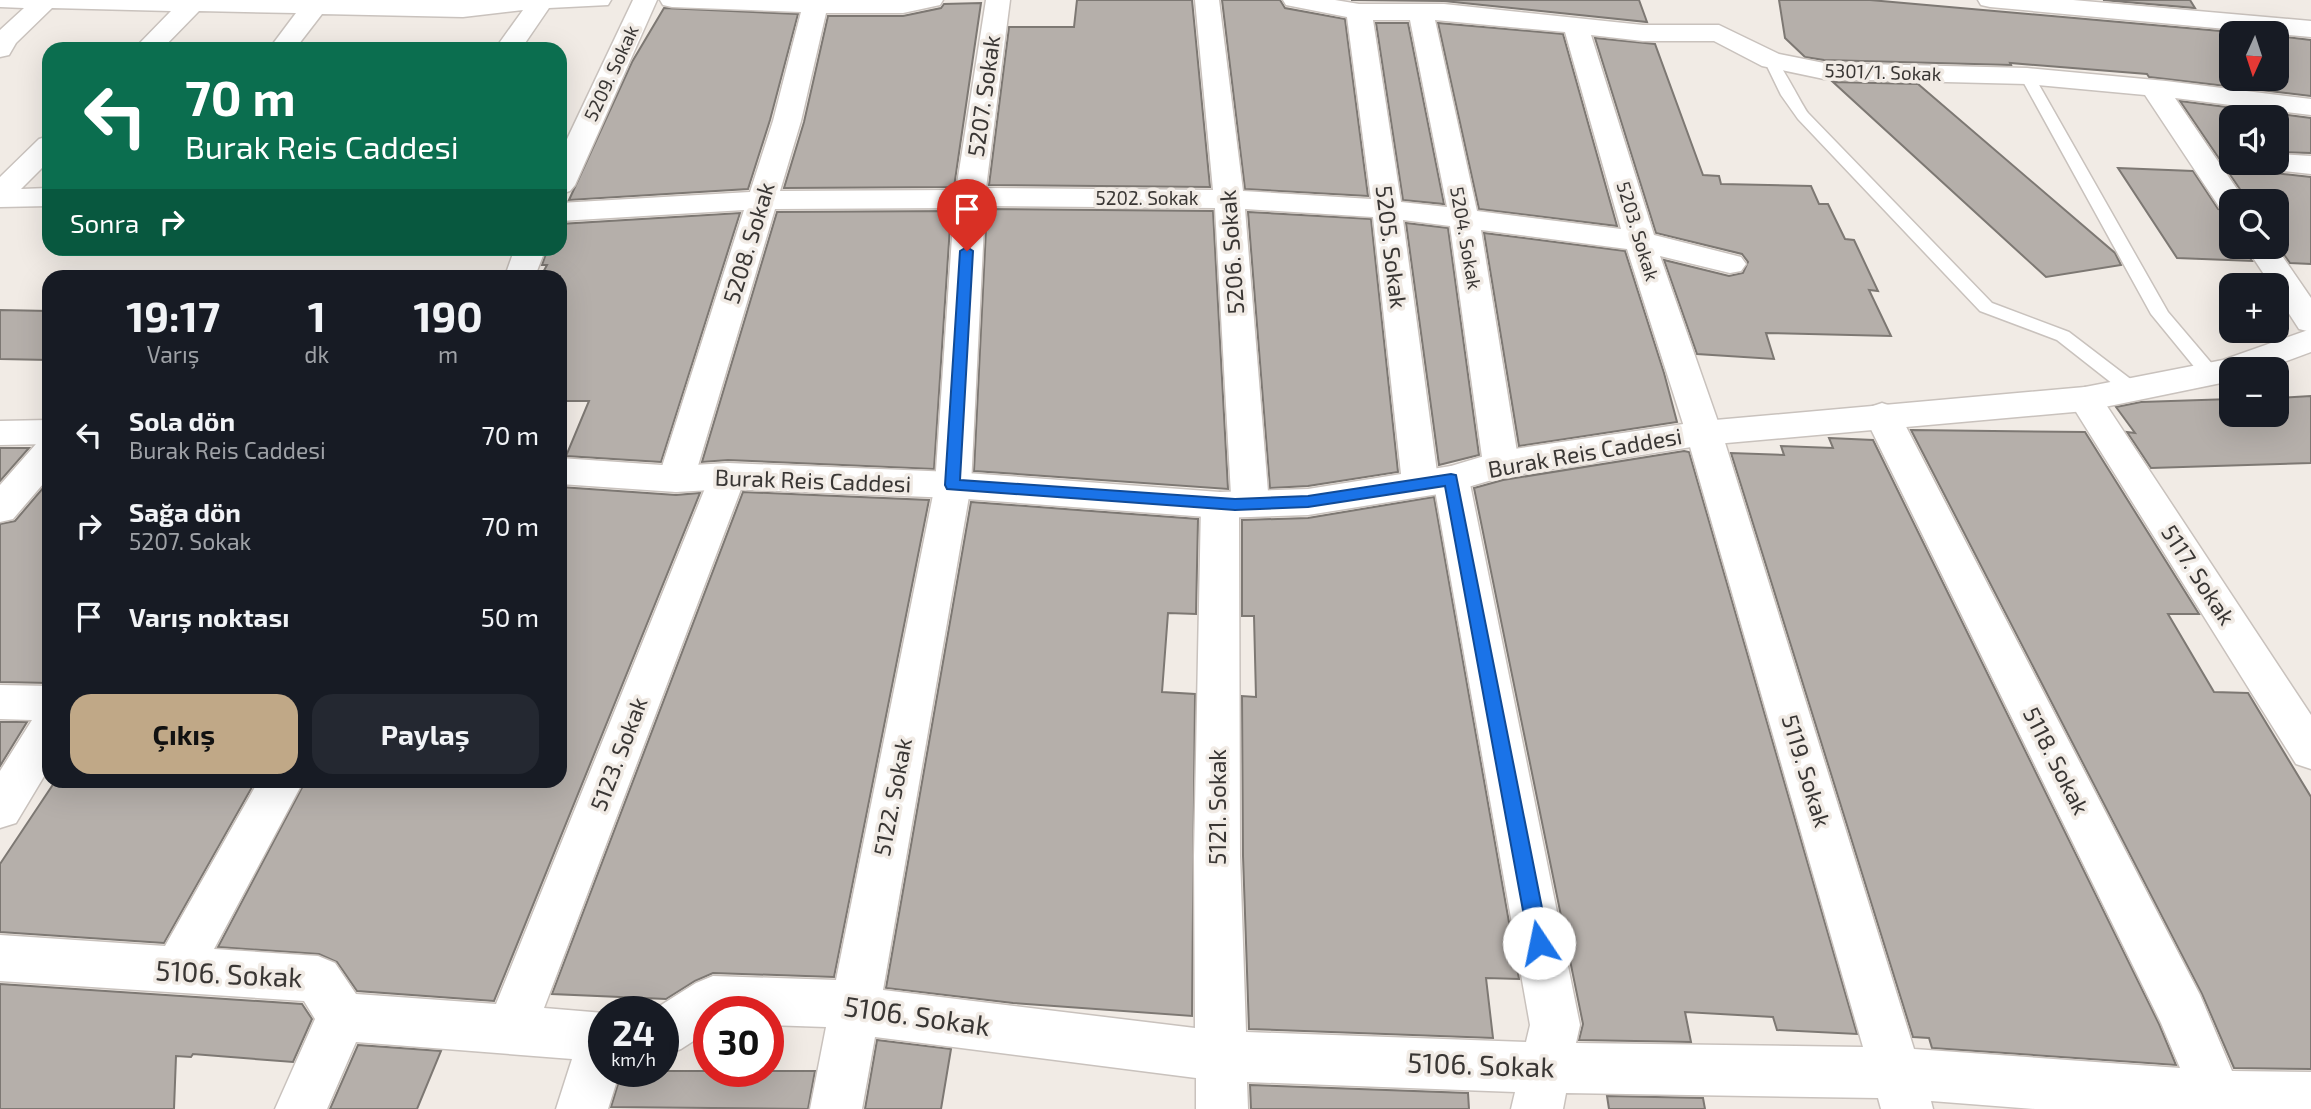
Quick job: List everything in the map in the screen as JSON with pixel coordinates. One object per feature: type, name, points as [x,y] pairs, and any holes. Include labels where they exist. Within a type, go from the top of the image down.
[{"type":"street","points":[[3,0],[463,9],[542,1],[598,0]]},
{"type":"street","name":"5209. Sokak","points":[[567,170],[645,0]]},
{"type":"street","points":[[672,0],[815,5],[903,5],[928,0]]},
{"type":"street","name":"5207. Sokak","points":[[953,485],[970,199],[998,0]]},
{"type":"street","name":"5206. Sokak","points":[[1207,0],[1229,199],[1235,505]]},
{"type":"street","name":"5301/1. Sokak","points":[[1295,0],[1359,12],[1444,12],[1643,33],[1720,33],[1771,60],[1824,72],[2026,76],[2311,107]]},
{"type":"street","points":[[1990,0],[2311,29]]},
{"type":"street","points":[[0,48],[5,39],[46,1]]},
{"type":"street","points":[[513,42],[542,1]]},
{"type":"street","points":[[154,42],[194,2]]},
{"type":"street","name":"5208. Sokak","points":[[676,479],[787,121],[815,5]]},
{"type":"street","points":[[287,42],[315,6]]},
{"type":"street","name":"5205. Sokak","points":[[1359,12],[1387,209],[1436,481],[1555,1025],[1542,1088]]},
{"type":"street","name":"5204. Sokak","points":[[1421,13],[1464,219],[1501,464]]},
{"type":"street","name":"5203. Sokak","points":[[1576,27],[1640,241],[1704,433]]},
{"type":"street","points":[[2154,88],[2222,189]]},
{"type":"street","points":[[0,195],[42,152]]},
{"type":"street","points":[[2202,158],[2219,159]]},
{"type":"street","points":[[2289,164],[2311,165]]},
{"type":"street","points":[[0,195],[42,197]]},
{"type":"street","name":"5202. Sokak","points":[[567,212],[763,200],[986,197],[1229,199],[1387,209],[1640,241],[1730,264]]},
{"type":"street","points":[[2269,259],[2311,322]]},
{"type":"street","name":"Burak Reis Caddesi","points":[[2266,357],[2311,340]]},
{"type":"street","name":"Burak Reis Caddesi","points":[[567,471],[676,479],[728,476],[953,485],[1235,505],[1308,502],[1436,481],[1501,464],[1704,433],[1882,415],[2085,399],[2219,373]]},
{"type":"street","name":"5117. Sokak","points":[[2085,399],[2311,751]]},
{"type":"street","name":"5118. Sokak","points":[[1882,415],[2182,1012],[2219,1103]]},
{"type":"street","points":[[0,433],[42,432]]},
{"type":"street","name":"5119. Sokak","points":[[1704,433],[1902,1091]]},
{"type":"street","points":[[0,509],[42,461]]},
{"type":"street","name":"5123. Sokak","points":[[510,1031],[728,476]]},
{"type":"street","name":"5122. Sokak","points":[[836,1109],[953,485]]},
{"type":"street","name":"5121. Sokak","points":[[1222,1109],[1217,856],[1235,505]]},
{"type":"street","points":[[0,702],[42,724]]},
{"type":"street","points":[[0,808],[42,737]]},
{"type":"street","points":[[177,971],[278,788]]},
{"type":"street","name":"5106. Sokak","points":[[0,958],[318,979],[342,1017]]},
{"type":"street","name":"5106. Sokak","points":[[679,1022],[713,1000],[835,1004],[853,1010],[1221,1056],[1542,1088],[1902,1091],[2219,1103],[2311,1098]]},
{"type":"street","points":[[301,1109],[342,1017],[588,1037]]},
{"type":"street","points":[[582,1109],[589,1087]]},
{"type":"lane","points":[[1771,60],[1788,95],[1803,116],[1986,307],[2063,336],[2134,391]]},
{"type":"lane","points":[[2026,76],[2161,314],[2219,366]]},
{"type":"building","points":[[1077,0],[1192,0],[1210,187],[989,185],[1009,27],[1074,27]]},
{"type":"building","points":[[1222,0],[1280,0],[1285,8],[1345,19],[1368,196],[1245,189]]},
{"type":"building","points":[[1351,0],[1639,0],[1647,22],[1444,1]]},
{"type":"building","points":[[1779,0],[1870,0],[2219,31],[2219,85],[2149,77],[2147,74],[2010,63],[2011,65],[1824,60],[1805,57],[1785,38]]},
{"type":"building","points":[[2103,0],[2190,0],[2195,8]]},
{"type":"building","points":[[981,3],[954,187],[784,188],[804,122],[828,16],[903,16],[941,8],[944,4]]},
{"type":"building","points":[[664,8],[798,14],[770,120],[748,189],[569,200],[632,62]]},
{"type":"building","points":[[1376,23],[1408,23],[1444,204],[1403,200]]},
{"type":"building","points":[[1438,23],[1563,34],[1617,226],[1479,209]]},
{"type":"building","points":[[2289,37],[2311,40],[2311,96],[2268,91],[2289,91]]},
{"type":"building","points":[[1595,38],[1655,44],[1703,175],[1719,176],[1721,184],[1811,186],[1819,204],[1828,204],[1845,239],[1854,240],[1878,291],[1869,290],[1891,336],[1766,333],[1774,359],[1697,354],[1664,260],[1729,276],[1743,273],[1748,262],[1742,254],[1656,233]]},
{"type":"building","points":[[1833,82],[1918,84],[2115,253],[2121,265],[2046,277]]},
{"type":"building","points":[[2180,101],[2219,106],[2219,158]]},
{"type":"building","points":[[2289,115],[2311,118],[2311,153],[2289,152]]},
{"type":"building","points":[[2118,168],[2193,171],[2219,209],[2219,259],[2252,261],[2177,258]]},
{"type":"building","points":[[2230,175],[2311,177],[2311,264],[2290,263],[2287,259],[2289,189],[2240,189]]},
{"type":"building","points":[[987,209],[1213,211],[1228,489],[974,471]]},
{"type":"building","points":[[951,211],[934,469],[728,460],[702,462],[777,212]]},
{"type":"building","points":[[1248,212],[1371,219],[1398,472],[1308,486],[1270,488]]},
{"type":"building","points":[[740,213],[661,462],[567,456],[589,401],[567,401],[567,270],[544,270],[547,265],[542,265],[545,256],[567,256],[567,224]]},
{"type":"building","points":[[1406,223],[1448,228],[1479,455],[1439,465]]},
{"type":"building","points":[[1484,233],[1625,251],[1677,422],[1519,446]]},
{"type":"building","points":[[0,310],[42,311],[42,360],[0,359]]},
{"type":"building","points":[[2311,396],[2311,463],[2151,468],[2127,432],[2135,433],[2116,407],[2141,402],[2219,399],[2219,427],[2289,427],[2289,397]]},
{"type":"building","points":[[1911,430],[2085,432],[2199,614],[2168,614],[2214,692],[2248,693],[2311,797],[2311,1069],[2234,1068],[2202,994]]},
{"type":"building","points":[[1829,438],[1873,440],[2159,1024],[2176,1065],[1932,1048],[1929,1038],[1913,1037],[1731,453],[1784,455],[1781,446],[1833,448]]},
{"type":"building","points":[[0,448],[29,448],[0,481]]},
{"type":"building","points":[[1689,452],[1857,1034],[1777,1030],[1773,1017],[1685,1012],[1691,1042],[1579,1040],[1583,1024],[1474,488],[1503,480]]},
{"type":"building","points":[[567,487],[676,495],[700,493],[494,1001],[357,991],[337,962],[319,954],[218,947],[302,788],[567,788]]},
{"type":"building","points":[[42,489],[42,683],[0,682],[0,524],[15,521]]},
{"type":"building","points":[[743,492],[929,500],[834,977],[713,973],[671,996],[552,994]]},
{"type":"building","points":[[1434,497],[1519,979],[1486,978],[1493,1038],[1249,1029],[1243,856],[1242,696],[1256,697],[1254,616],[1242,616],[1242,520],[1308,518]]},
{"type":"building","points":[[971,502],[1198,519],[1196,614],[1168,613],[1162,692],[1195,694],[1192,1016],[1013,1003],[886,988]]},
{"type":"building","points":[[0,722],[27,722],[0,766]]},
{"type":"building","points":[[51,788],[251,788],[164,943],[0,932],[0,864]]},
{"type":"building","points":[[0,984],[302,1004],[312,1019],[293,1062],[193,1054],[191,1057],[176,1056],[174,1109],[0,1109]]},
{"type":"building","points":[[877,1040],[951,1049],[941,1109],[865,1109]]},
{"type":"building","points":[[358,1045],[441,1051],[417,1109],[330,1109]]},
{"type":"building","points":[[679,1071],[693,1071],[693,1087],[784,1087],[784,1071],[815,1071],[808,1109],[611,1107],[617,1087],[679,1087]]},
{"type":"building","points":[[1250,1085],[1468,1093],[1469,1109],[1251,1109]]},
{"type":"building","points":[[1607,1096],[1703,1098],[1705,1109],[1609,1109]]},
{"type":"route","points":[[967,251],[953,485],[1235,505],[1308,502],[1451,479],[1539,943]]}]
